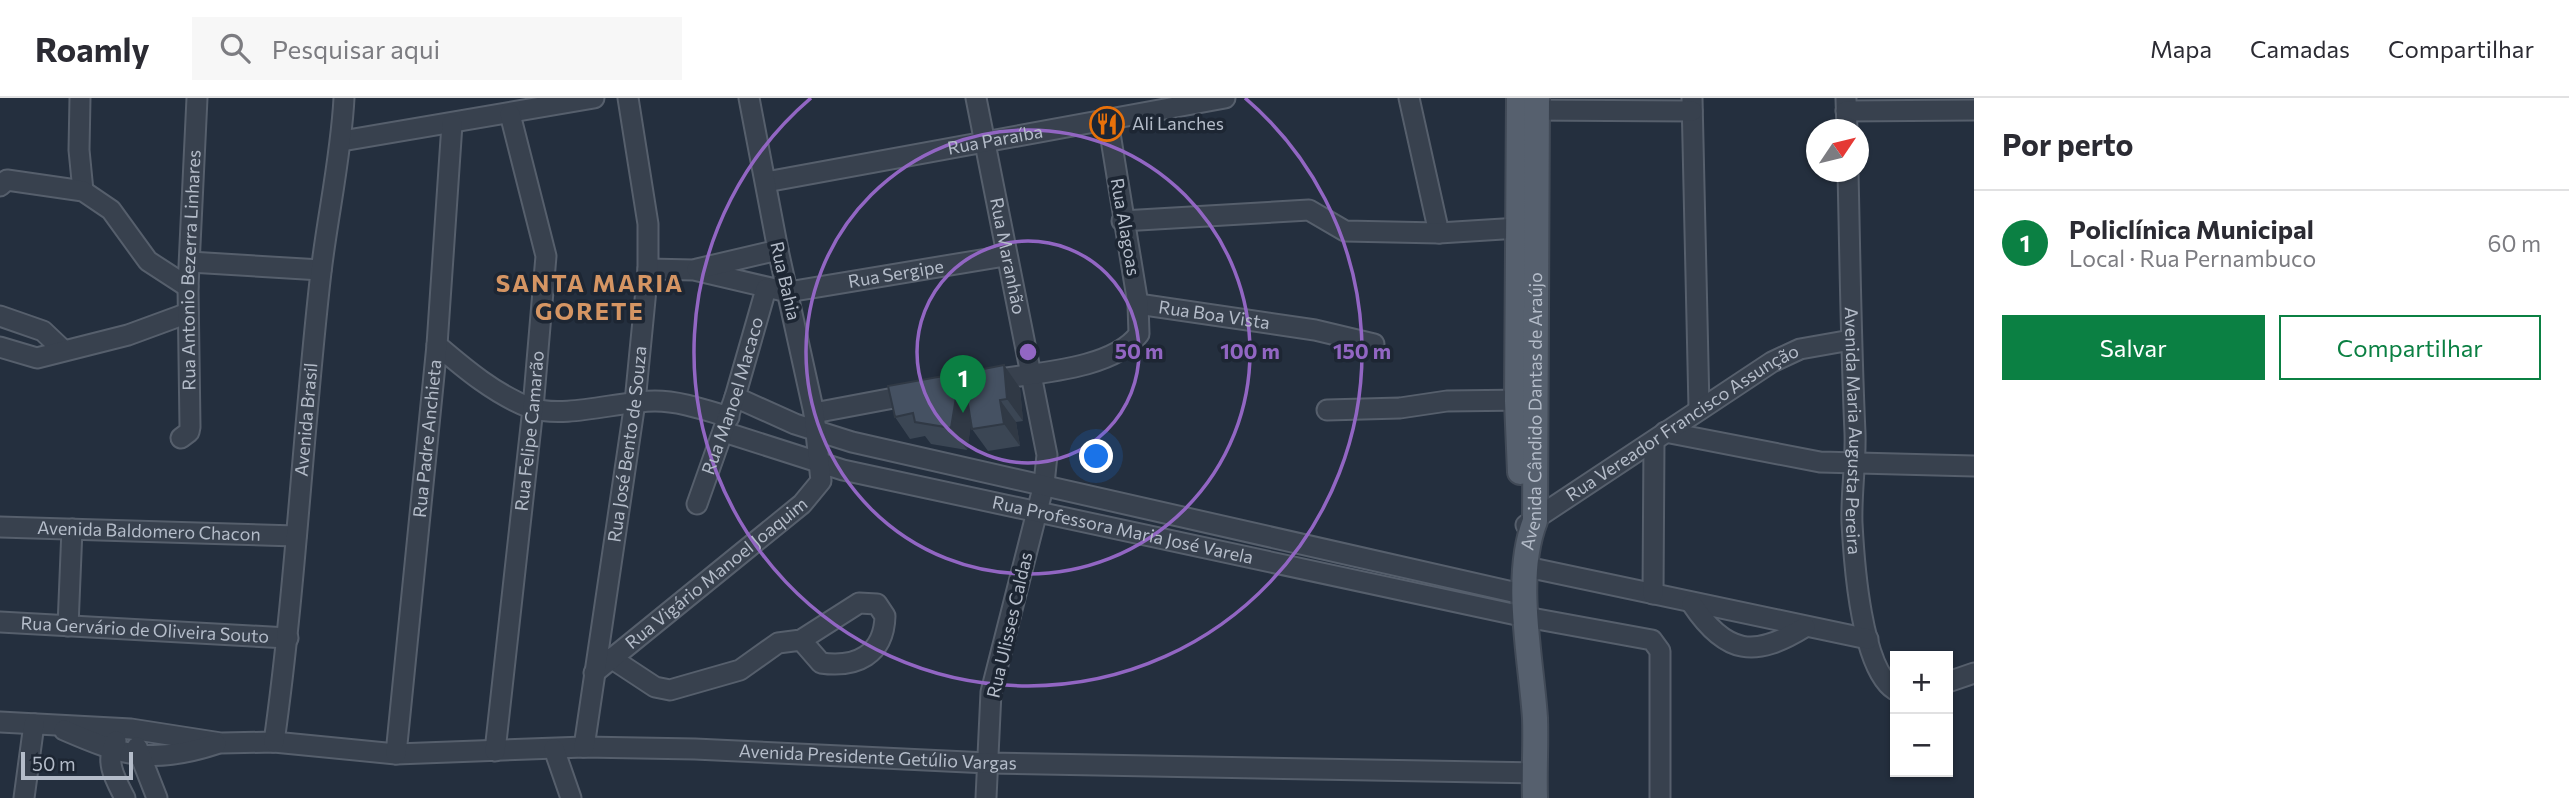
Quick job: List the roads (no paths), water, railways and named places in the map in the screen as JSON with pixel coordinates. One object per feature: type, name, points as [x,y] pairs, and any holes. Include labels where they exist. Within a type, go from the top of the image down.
[{"type":"main road","name":"Avenida Cândido Dantas de Araújo","points":[[1528,104],[1529,527],[1526,606],[1535,719],[1535,798]]},
{"type":"main road","name":"Avenida Cândido Dantas de Araújo","points":[[1528,194],[1519,228],[1528,316]]},
{"type":"street","points":[[80,98],[79,150],[83,191]]},
{"type":"street","name":"Rua Antonio Bezerra Linhares","points":[[181,438],[190,426],[188,287],[197,98]]},
{"type":"street","name":"Avenida Brasil","points":[[274,742],[288,638],[321,270],[342,141],[344,98]]},
{"type":"street","points":[[342,141],[594,98]]},
{"type":"street","name":"Rua José Bento de Souza","points":[[584,747],[635,402],[648,269],[648,224],[628,98]]},
{"type":"street","name":"Rua Bahia","points":[[749,98],[822,464]]},
{"type":"street","name":"Rua Maranhão","points":[[976,98],[1046,455]]},
{"type":"street","name":"Rua Paraíba","points":[[766,182],[1224,98]]},
{"type":"street","points":[[1409,98],[1439,233]]},
{"type":"street","points":[[1528,104],[1692,104],[1699,408]]},
{"type":"street","points":[[1846,113],[1974,110]]},
{"type":"street","name":"Rua Felipe Camarão","points":[[495,751],[533,408],[546,256],[510,114]]},
{"type":"street","name":"Rua Alagoas","points":[[1029,373],[1071,368],[1122,351],[1139,334],[1138,304],[1122,221],[1108,121]]},
{"type":"street","name":"Rua Padre Anchieta","points":[[396,754],[437,345],[452,124]]},
{"type":"street","points":[[0,186],[7,180],[83,191],[111,210],[148,261],[188,287]]},
{"type":"street","name":"Avenida Maria Augusta Pereira","points":[[1848,182],[1856,464],[1852,522],[1858,586],[1868,639],[1880,673],[1890,687]]},
{"type":"street","points":[[1122,221],[1309,210],[1345,231],[1439,233],[1519,228]]},
{"type":"street","points":[[648,269],[694,270],[778,250]]},
{"type":"street","name":"Rua Sergipe","points":[[694,270],[788,292],[1005,256]]},
{"type":"street","points":[[190,262],[321,270]]},
{"type":"street","name":"Rua Manoel Macaco","points":[[697,504],[735,397],[766,289]]},
{"type":"street","name":"Rua Boa Vista","points":[[1138,304],[1302,327],[1374,344]]},
{"type":"street","points":[[0,347],[37,358],[62,349],[128,335],[188,313]]},
{"type":"street","points":[[0,316],[43,331],[62,349]]},
{"type":"street","name":"Rua Vereador Francisco Assunção","points":[[1529,527],[1699,408],[1772,362],[1800,349],[1851,340]]},
{"type":"street","points":[[437,345],[484,382],[533,408]]},
{"type":"street","points":[[961,385],[1029,373]]},
{"type":"street","points":[[815,422],[935,390]]},
{"type":"street","name":"Rua Professora Maria José Varela","points":[[735,397],[948,465],[1044,484],[1526,606]]},
{"type":"street","points":[[1327,410],[1400,408],[1447,401],[1527,400]]},
{"type":"street","name":"Rua Professora Maria José Varela","points":[[533,408],[578,409],[635,402],[676,402],[822,464],[1036,513],[1526,606]]},
{"type":"street","points":[[1653,594],[1659,437],[1780,456],[1856,464],[1974,466]]},
{"type":"street","name":"Rua Ulisses Caldas","points":[[986,798],[991,692],[1044,484],[1046,455]]},
{"type":"street","name":"Rua Vigário Manoel Joaquim","points":[[594,673],[802,505],[821,481],[822,464]]},
{"type":"street","name":"Avenida Baldomero Chacon","points":[[0,527],[296,536]]},
{"type":"street","points":[[68,626],[72,529]]},
{"type":"street","points":[[1527,567],[1692,604],[1868,639]]},
{"type":"street","points":[[1692,604],[1716,635],[1731,643],[1763,648],[1778,643],[1805,627]]},
{"type":"street","points":[[1526,606],[1652,640],[1658,645],[1660,798]]},
{"type":"street","name":"Rua Gervário de Oliveira Souto","points":[[0,622],[288,638]]},
{"type":"street","points":[[611,658],[655,687],[670,690],[730,674],[778,643],[801,640]]},
{"type":"street","points":[[1953,680],[1974,673]]},
{"type":"street","name":"Avenida Presidente Getúlio Vargas","points":[[0,722],[128,729],[221,743],[274,742],[396,754],[584,747],[695,749],[988,763],[1535,773]]},
{"type":"street","points":[[24,798],[43,724]]},
{"type":"street","name":"Avenida Presidente Getúlio Vargas","points":[[43,724],[111,750],[141,757],[195,751],[221,743]]},
{"type":"street","points":[[125,798],[113,774],[111,750],[128,729],[157,798]]},
{"type":"street","points":[[554,749],[571,798]]},
{"type":"place","name":"Ali Lanches","points":[[1107,124]]},
{"type":"place","name":"Policlínica Municipal","points":[[963,413]]},
{"type":"district","name":"SANTA MARIA GORETE","points":[[590,298]]}]
